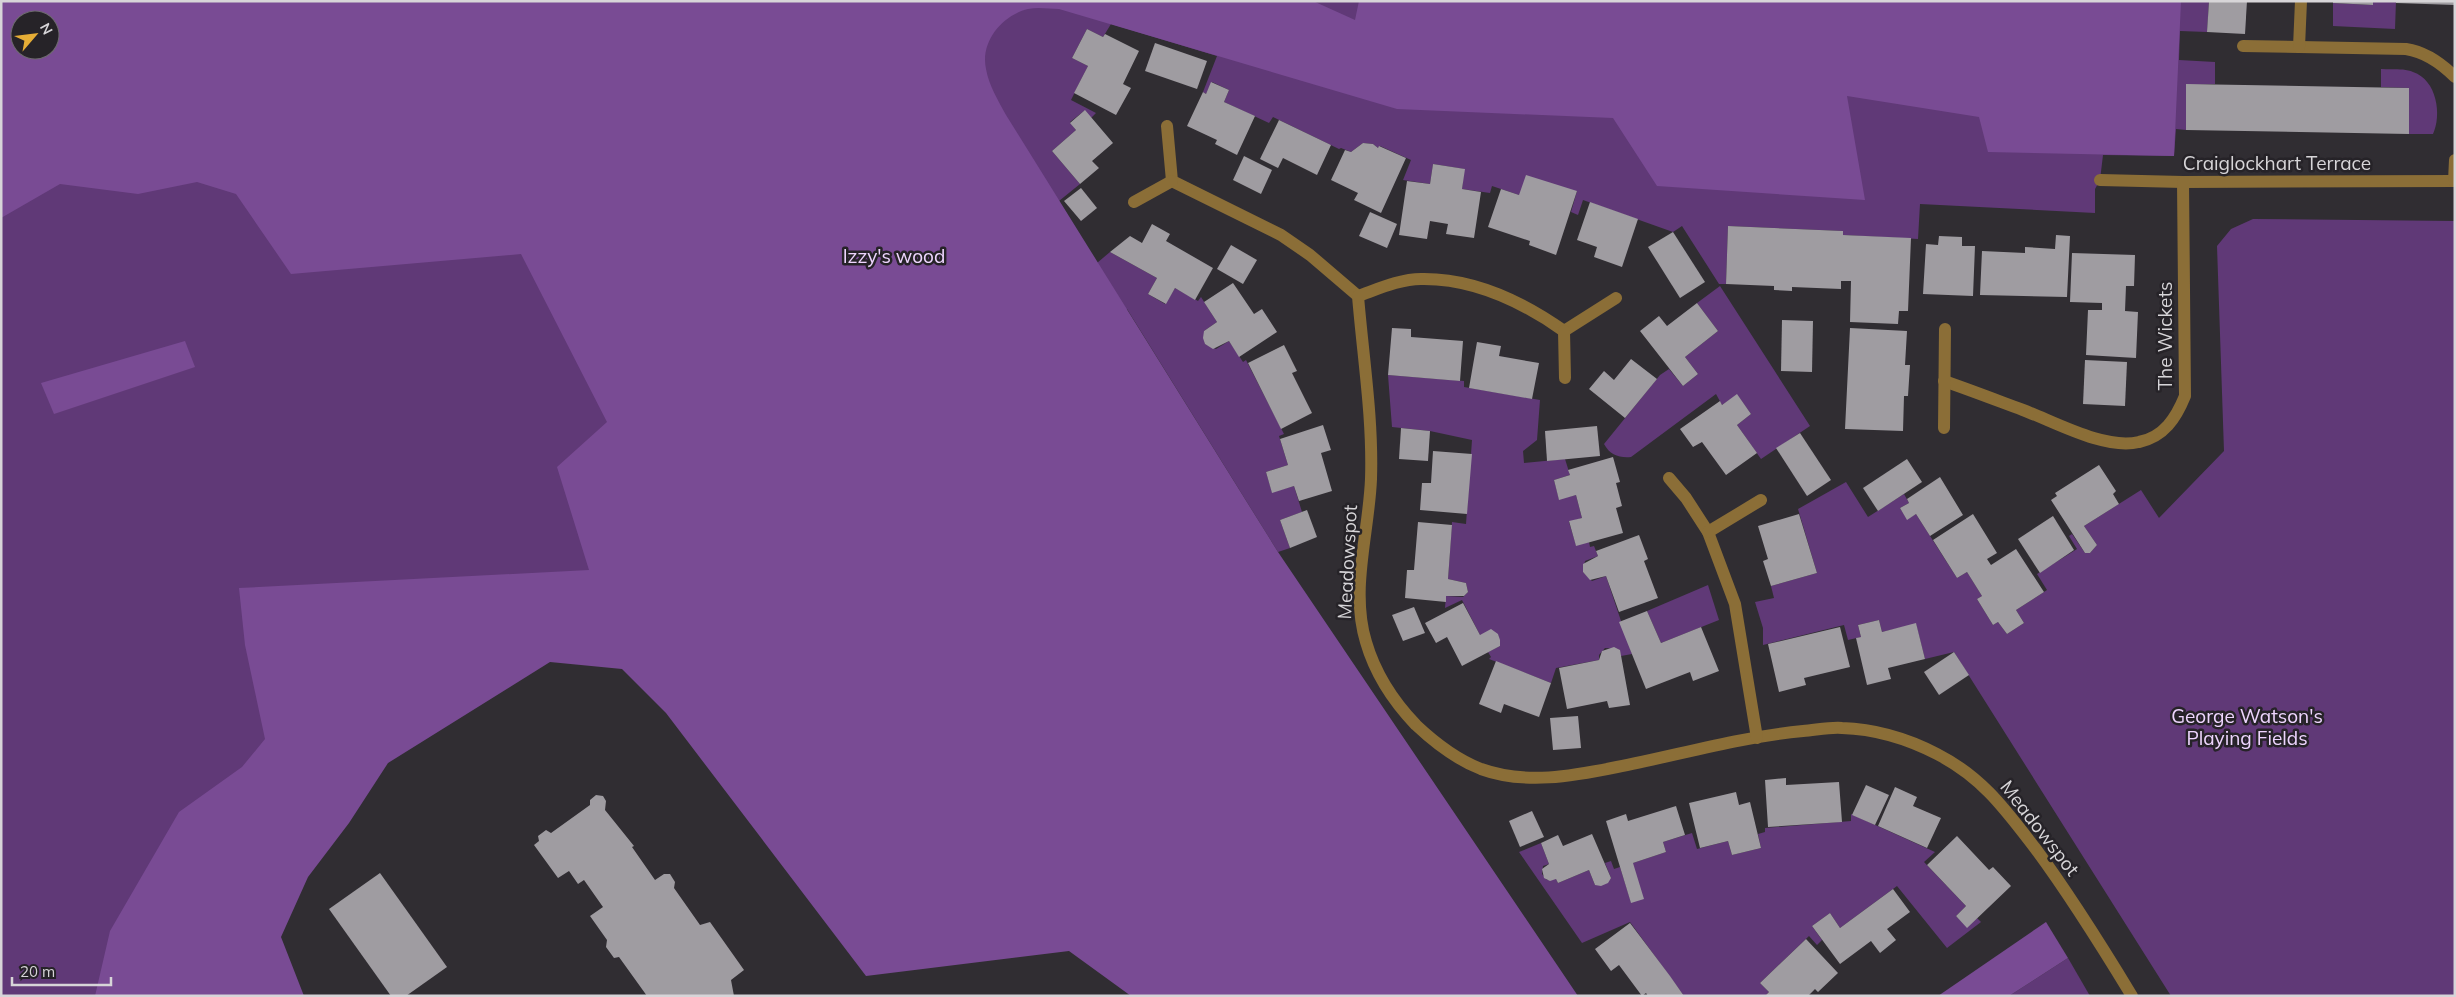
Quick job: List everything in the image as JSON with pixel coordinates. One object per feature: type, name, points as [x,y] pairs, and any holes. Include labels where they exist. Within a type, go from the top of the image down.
[{"type":"street","points":[[2299,47],[2301,1]]},
{"type":"street","points":[[2244,46],[2418,51],[2432,58],[2455,77]]},
{"type":"street","points":[[1167,126],[1172,181]]},
{"type":"street","name":"Craiglockhart Terrace","points":[[2100,180],[2183,182],[2454,181],[2455,160]]},
{"type":"street","points":[[1134,202],[1172,181]]},
{"type":"street","points":[[1172,181],[1280,235],[1310,254],[1358,296],[1388,286],[1421,279],[1462,284],[1506,297],[1541,315],[1564,330]]},
{"type":"street","name":"The Wickets","points":[[1944,381],[2080,433],[2117,444],[2141,442],[2162,432],[2177,415],[2185,396],[2183,182]]},
{"type":"street","name":"Meadowspot","points":[[1358,296],[1371,446],[1370,501],[1362,562],[1362,628],[1370,654],[1387,690],[1405,714],[1441,746],[1479,768],[1498,773],[1545,778],[1594,772],[1757,738],[1840,728],[1871,731],[1902,740],[1954,763],[1978,780],[2003,806],[2078,909],[2132,996]]},
{"type":"street","points":[[1564,330],[1616,298]]},
{"type":"street","points":[[1944,428],[1945,329]]},
{"type":"street","points":[[1564,330],[1565,378]]},
{"type":"street","points":[[1669,478],[1686,498],[1708,532],[1735,604],[1757,738]]},
{"type":"street","points":[[1708,532],[1761,500]]},
{"type":"green space","name":"Izzy's wood","points":[[1,1],[2209,1],[2207,32],[2180,31],[2179,60],[2215,62],[2215,84],[2186,85],[2186,130],[2176,129],[2174,156],[2103,155],[2100,180],[2095,189],[2095,213],[1920,204],[1918,239],[1843,235],[1843,231],[1728,226],[1726,284],[1719,284],[1682,226],[1673,232],[1583,200],[1578,215],[1571,212],[1577,191],[1519,195],[1492,186],[1490,193],[1462,189],[1464,169],[1433,164],[1430,184],[1403,180],[1411,160],[1380,146],[1378,148],[1373,144],[1363,143],[1351,152],[1339,149],[1273,117],[1269,123],[1224,102],[1229,90],[1212,82],[1206,94],[1203,92],[1217,56],[1111,24],[1103,37],[1087,29],[1072,58],[1088,66],[1071,100],[1096,113],[1091,118],[1084,111],[1070,122],[1076,130],[1052,151],[1080,184],[1059,201],[1097,263],[1110,252],[1157,278],[1148,294],[1165,304],[1175,288],[1198,301],[1201,297],[1217,322],[1204,331],[1205,344],[1216,349],[1229,341],[1243,362],[1246,360],[1284,434],[1279,436],[1288,465],[1266,472],[1272,492],[1294,486],[1302,512],[1280,520],[1290,548],[1278,552],[1127,309],[430,711],[159,996],[1,996]]},
{"type":"green space","name":"Izzy's wood","points":[[1,1],[1313,1],[1355,20],[1359,1],[2181,1],[2174,156],[1988,152],[1979,117],[1847,96],[1865,200],[1657,186],[1613,118],[1397,109],[1059,9],[1032,8],[1019,12],[1002,23],[990,39],[985,59],[987,75],[1006,115],[1278,552],[1578,996],[1131,996],[1069,951],[866,976],[666,713],[622,669],[550,662],[388,763],[349,823],[308,877],[281,937],[304,996],[95,996],[110,931],[179,812],[242,767],[265,739],[245,645],[239,588],[589,570],[557,467],[607,422],[521,254],[291,274],[236,194],[197,182],[138,194],[60,184],[1,218]]},
{"type":"green space","points":[[2373,1],[2396,1],[2395,29],[2333,26],[2333,3],[2372,5]]},
{"type":"green space","points":[[2381,69],[2409,71],[2421,76],[2428,82],[2437,108],[2436,126],[2433,134],[2409,134],[2409,88],[2381,87]]},
{"type":"green space","name":"George Watson's Playing Fields","points":[[2253,219],[2455,221],[2455,996],[2171,996],[1954,652],[1925,659],[1916,624],[1882,632],[1879,620],[1858,625],[1861,637],[1848,640],[1844,625],[1763,645],[1763,628],[1755,602],[1774,598],[1771,586],[1817,573],[1798,509],[1846,482],[1868,517],[1904,494],[1909,503],[1900,508],[1907,519],[1916,514],[1957,578],[1967,572],[1982,596],[1977,599],[1993,625],[1998,622],[2007,634],[2024,623],[2016,610],[2047,590],[2037,574],[2077,549],[2069,536],[2072,534],[2085,553],[2090,553],[2097,545],[2084,526],[2141,490],[2159,518],[2224,451],[2217,246],[2231,229]]},
{"type":"green space","points":[[1720,286],[1810,426],[1761,459],[1737,425],[1751,414],[1737,395],[1722,405],[1716,394],[1631,457],[1623,457],[1612,453],[1604,444],[1660,375],[1669,369],[1683,386],[1698,374],[1685,357],[1718,331],[1697,303]]},
{"type":"green space","points":[[185,341],[195,367],[54,414],[41,383]]},
{"type":"green space","points":[[1388,375],[1464,381],[1464,387],[1540,400],[1537,440],[1523,451],[1524,463],[1565,459],[1570,475],[1554,480],[1559,499],[1576,495],[1582,518],[1569,522],[1576,545],[1589,542],[1590,547],[1594,546],[1598,556],[1585,561],[1583,572],[1592,581],[1606,576],[1632,654],[1621,656],[1618,649],[1605,648],[1599,655],[1599,660],[1556,668],[1551,683],[1489,659],[1491,657],[1488,652],[1500,646],[1498,634],[1480,635],[1462,600],[1445,608],[1446,596],[1463,597],[1468,592],[1466,583],[1448,579],[1452,522],[1466,524],[1472,440],[1430,431],[1392,427]]},
{"type":"green space","points":[[1708,585],[1719,620],[1661,643],[1647,611]]},
{"type":"green space","points":[[1851,814],[1935,852],[1924,862],[1966,906],[1956,916],[1967,927],[1977,918],[1981,922],[1947,948],[1897,886],[1840,928],[1830,913],[1812,926],[1822,940],[1817,945],[1809,936],[1760,983],[1769,992],[1765,996],[1684,996],[1630,922],[1582,943],[1519,852],[1541,843],[1549,864],[1543,866],[1542,874],[1547,880],[1556,879],[1558,883],[1589,870],[1595,885],[1611,878],[1605,863],[1611,861],[1614,869],[1620,867],[1631,902],[1633,863],[1666,852],[1663,842],[1692,833],[1697,849],[1728,841],[1732,855],[1761,848],[1758,834],[1765,832],[1765,828],[1851,821]]},
{"type":"green space","points":[[2046,922],[2068,958],[2009,996],[1938,996]]},
{"type":"green space","points":[[2068,958],[2090,996],[2009,996]]},
{"type":"building","points":[[2209,1],[2247,1],[2245,34],[2207,32]]},
{"type":"building","points":[[2333,1],[2373,1],[2373,5],[2333,3]]},
{"type":"building","points":[[2396,1],[2455,1],[2455,5],[2396,3]]},
{"type":"building","points":[[1087,29],[1103,37],[1105,34],[1139,51],[1123,84],[1131,88],[1116,115],[1074,93],[1088,66],[1072,58]]},
{"type":"building","points":[[1155,43],[1207,61],[1197,89],[1145,71]]},
{"type":"building","points":[[1211,82],[1229,90],[1224,102],[1255,116],[1237,155],[1215,144],[1217,140],[1187,126],[1203,92],[1206,94]]},
{"type":"building","points":[[2186,84],[2409,88],[2409,134],[2186,130]]},
{"type":"building","points":[[1085,110],[1113,143],[1092,161],[1099,168],[1080,184],[1052,151],[1076,130],[1070,123]]},
{"type":"building","points":[[1279,120],[1331,145],[1317,175],[1283,158],[1278,168],[1260,159]]},
{"type":"building","points":[[1363,143],[1373,144],[1378,148],[1379,146],[1406,158],[1381,213],[1354,200],[1358,193],[1331,180],[1345,150],[1351,152]]},
{"type":"building","points":[[1244,156],[1272,170],[1261,194],[1233,180]]},
{"type":"building","points":[[1433,164],[1465,169],[1462,189],[1481,192],[1474,238],[1446,234],[1448,224],[1430,221],[1427,239],[1399,235],[1407,181],[1430,184]]},
{"type":"building","points":[[1526,175],[1577,191],[1556,255],[1529,245],[1530,241],[1488,227],[1501,189],[1519,195]]},
{"type":"building","points":[[1081,188],[1097,208],[1081,221],[1064,201]]},
{"type":"building","points":[[1590,202],[1638,219],[1622,267],[1594,257],[1597,247],[1577,240]]},
{"type":"building","points":[[1370,212],[1397,224],[1387,248],[1359,236]]},
{"type":"building","points":[[1152,224],[1170,234],[1166,241],[1213,268],[1195,300],[1175,288],[1166,304],[1148,294],[1157,278],[1110,252],[1130,236],[1142,243]]},
{"type":"building","points":[[1728,226],[1843,231],[1843,235],[1911,238],[1908,311],[1899,311],[1898,324],[1850,322],[1851,281],[1841,281],[1841,289],[1792,287],[1792,291],[1774,290],[1774,286],[1726,284]]},
{"type":"building","points":[[1673,232],[1705,282],[1680,298],[1648,247]]},
{"type":"building","points":[[2056,235],[2070,236],[2067,297],[1980,295],[1982,251],[2025,253],[2025,247],[2055,249]]},
{"type":"building","points":[[1939,236],[1962,237],[1962,246],[1975,246],[1973,296],[1923,294],[1926,244],[1938,245]]},
{"type":"building","points":[[1231,245],[1257,260],[1243,284],[1217,269]]},
{"type":"building","points":[[2072,253],[2135,255],[2134,286],[2126,286],[2125,311],[2138,312],[2136,358],[2086,355],[2088,310],[2102,310],[2102,303],[2070,302]]},
{"type":"building","points":[[1233,283],[1254,314],[1262,309],[1277,332],[1239,357],[1229,341],[1213,349],[1205,344],[1203,338],[1204,331],[1217,322],[1204,302]]},
{"type":"building","points":[[1697,303],[1718,331],[1685,357],[1698,374],[1683,386],[1640,331],[1659,316],[1667,326]]},
{"type":"building","points":[[1782,320],[1813,321],[1812,372],[1781,371]]},
{"type":"building","points":[[1392,328],[1411,329],[1411,337],[1463,341],[1460,381],[1388,375]]},
{"type":"building","points":[[1850,328],[1907,331],[1905,365],[1910,365],[1908,396],[1904,396],[1903,431],[1845,429]]},
{"type":"building","points":[[1477,342],[1501,346],[1499,356],[1539,363],[1532,399],[1469,388]]},
{"type":"building","points":[[1284,345],[1297,371],[1292,373],[1312,413],[1281,429],[1248,363]]},
{"type":"building","points":[[1631,359],[1657,379],[1625,418],[1589,389],[1604,371],[1614,380]]},
{"type":"building","points":[[2085,360],[2127,362],[2125,406],[2083,404]]},
{"type":"building","points":[[1737,394],[1751,414],[1737,425],[1757,453],[1726,475],[1702,442],[1693,447],[1680,429],[1720,401],[1722,405]]},
{"type":"building","points":[[1323,425],[1331,450],[1321,453],[1332,491],[1299,501],[1294,486],[1272,493],[1266,472],[1288,465],[1280,439]]},
{"type":"building","points":[[1597,426],[1600,456],[1547,461],[1545,431]]},
{"type":"building","points":[[1401,428],[1430,431],[1428,461],[1399,459]]},
{"type":"building","points":[[1800,433],[1831,480],[1807,496],[1776,448]]},
{"type":"building","points":[[1433,451],[1472,454],[1467,514],[1420,510],[1422,483],[1431,483]]},
{"type":"building","points":[[1613,457],[1620,482],[1616,483],[1622,506],[1616,508],[1623,533],[1576,546],[1569,521],[1582,518],[1576,495],[1559,500],[1554,480],[1570,475],[1568,470]]},
{"type":"building","points":[[1907,459],[1922,482],[1878,511],[1863,488]]},
{"type":"building","points":[[2099,465],[2116,491],[2113,494],[2119,504],[2084,526],[2097,545],[2090,553],[2085,553],[2051,500],[2057,496],[2055,493]]},
{"type":"building","points":[[1940,477],[1963,515],[1930,536],[1916,514],[1907,520],[1900,508],[1909,503],[1907,499]]},
{"type":"building","points":[[1307,510],[1317,537],[1290,548],[1280,520]]},
{"type":"building","points":[[1799,514],[1817,573],[1771,586],[1763,561],[1768,559],[1758,526]]},
{"type":"building","points":[[1973,514],[1997,553],[1987,559],[1991,565],[2016,549],[2044,592],[2016,610],[2024,623],[2007,634],[1998,622],[1993,625],[1977,599],[1982,596],[1967,572],[1957,578],[1933,540]]},
{"type":"building","points":[[2053,516],[2074,550],[2040,573],[2018,539]]},
{"type":"building","points":[[1418,522],[1452,525],[1448,579],[1466,583],[1468,592],[1464,596],[1446,596],[1446,602],[1405,598],[1407,570],[1414,570]]},
{"type":"building","points":[[1639,535],[1648,559],[1644,561],[1658,598],[1619,612],[1606,576],[1590,580],[1583,572],[1583,564],[1598,556],[1596,551]]},
{"type":"building","points":[[1463,603],[1480,635],[1491,629],[1498,634],[1500,646],[1462,666],[1447,637],[1436,643],[1425,623]]},
{"type":"building","points":[[1414,607],[1425,633],[1403,641],[1392,615]]},
{"type":"building","points":[[1647,611],[1661,643],[1701,627],[1719,671],[1693,681],[1690,672],[1646,689],[1619,622]]},
{"type":"building","points":[[1879,620],[1882,632],[1916,623],[1925,659],[1888,668],[1891,679],[1867,685],[1856,638],[1861,637],[1858,625]]},
{"type":"building","points":[[1840,627],[1850,667],[1804,678],[1806,685],[1779,692],[1768,644]]},
{"type":"building","points":[[1614,647],[1620,650],[1630,705],[1609,708],[1607,701],[1567,709],[1559,668],[1599,660],[1602,651]]},
{"type":"building","points":[[1954,652],[1969,675],[1939,695],[1924,672]]},
{"type":"building","points":[[1496,661],[1551,683],[1539,717],[1504,704],[1501,713],[1479,704]]},
{"type":"building","points":[[1578,716],[1581,748],[1553,750],[1550,718]]},
{"type":"building","points":[[1786,778],[1786,785],[1839,782],[1842,822],[1768,827],[1765,780]]},
{"type":"building","points":[[1866,785],[1889,795],[1875,825],[1852,815]]},
{"type":"building","points":[[1895,787],[1917,797],[1913,806],[1941,818],[1927,848],[1878,826]]},
{"type":"building","points":[[1736,792],[1739,805],[1750,802],[1761,848],[1732,855],[1728,841],[1700,848],[1689,803]]},
{"type":"building","points":[[596,795],[603,796],[606,801],[605,810],[634,846],[632,847],[655,880],[664,874],[670,874],[675,882],[674,888],[700,925],[710,922],[744,970],[731,980],[734,996],[647,996],[619,957],[614,958],[606,947],[607,940],[590,916],[603,907],[584,880],[578,884],[569,871],[558,878],[534,845],[539,841],[538,836],[546,830],[551,833],[590,805],[590,800]]},
{"type":"building","points":[[1676,806],[1685,835],[1663,842],[1666,852],[1633,863],[1644,899],[1631,903],[1606,821],[1626,814],[1628,821]]},
{"type":"building","points":[[1532,811],[1544,837],[1520,847],[1509,821]]},
{"type":"building","points":[[1592,834],[1611,878],[1608,883],[1601,886],[1595,885],[1589,870],[1558,883],[1556,879],[1550,881],[1544,878],[1542,869],[1549,864],[1541,843],[1558,835],[1563,846]]},
{"type":"building","points":[[1957,836],[1989,870],[1993,867],[2011,886],[1967,928],[1956,916],[1966,906],[1927,865]]},
{"type":"building","points":[[380,873],[447,967],[406,996],[391,996],[329,909]]},
{"type":"building","points":[[1893,889],[1910,912],[1887,929],[1896,940],[1880,953],[1871,941],[1840,964],[1812,926],[1830,913],[1840,928]]},
{"type":"building","points":[[1630,923],[1684,996],[1648,996],[1646,993],[1642,996],[1619,965],[1611,971],[1595,949]]},
{"type":"building","points":[[1806,939],[1838,973],[1818,992],[1815,989],[1808,996],[1765,996],[1769,992],[1760,983]]}]
